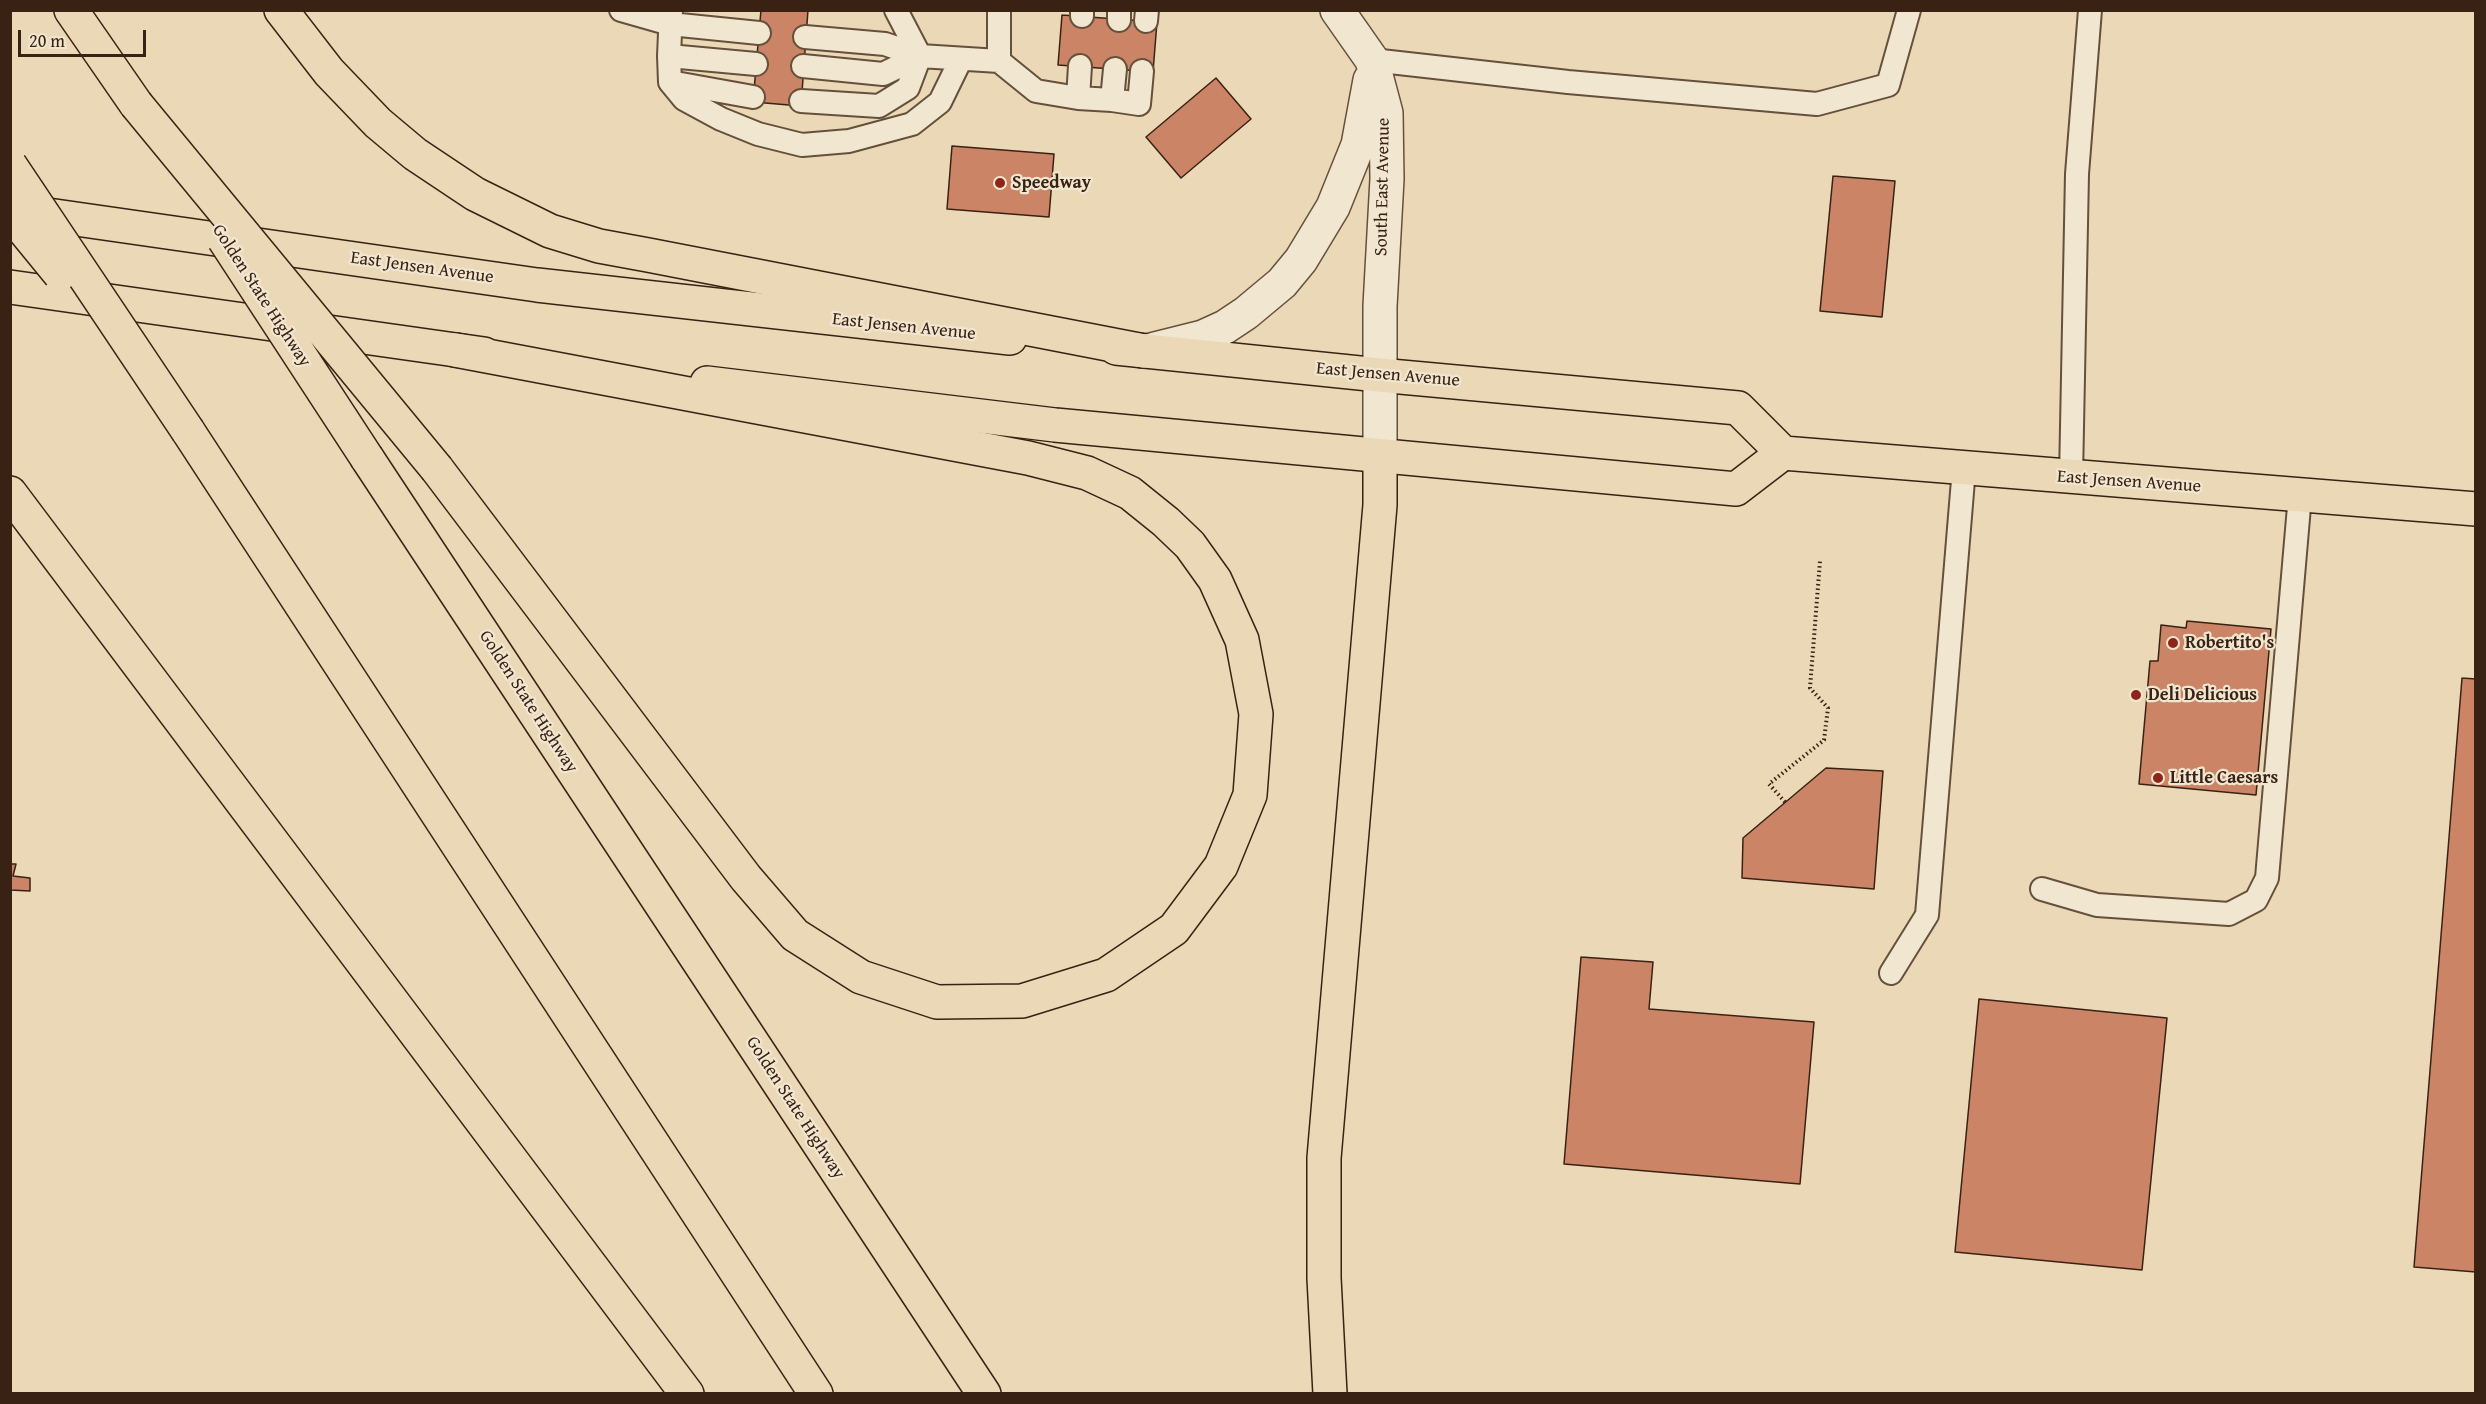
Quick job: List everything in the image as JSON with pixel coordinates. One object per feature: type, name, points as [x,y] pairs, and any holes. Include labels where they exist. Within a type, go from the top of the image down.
[{"type":"main road","name":"Golden State Highway","points":[[71,10],[136,104],[984,1394]]},
{"type":"main road","points":[[282,10],[329,72],[378,123],[415,154],[468,190],[550,231],[638,254],[1144,351]]},
{"type":"main road","points":[[136,104],[437,469],[746,878],[795,935],[861,977],[937,1002],[1022,1001],[1106,975],[1174,929],[1221,866],[1250,795],[1256,714],[1242,640],[1215,580],[1190,545],[1130,493],[1087,472],[1028,458],[455,350]]},
{"type":"main road","points":[[10,165],[188,431],[816,1394]]},
{"type":"main road","points":[[10,211],[188,431]]},
{"type":"main road","name":"East Jensen Avenue","points":[[10,211],[548,286],[831,320],[1379,375],[1738,408],[1783,453],[2475,509]]},
{"type":"main road","points":[[10,288],[850,402],[1055,425],[1380,456],[1736,489],[1783,453]]},
{"type":"main road","points":[[1330,1394],[1324,1278],[1324,1158],[1380,505],[1380,456]]},
{"type":"main road","points":[[10,493],[687,1394]]},
{"type":"street","name":"South East Avenue","points":[[1337,10],[1372,60],[1386,113],[1387,157],[1380,306],[1380,456]]},
{"type":"street","points":[[1144,351],[1203,337],[1225,327],[1246,314],[1282,283],[1301,260],[1333,207],[1358,145],[1368,97],[1372,60]]},
{"type":"lane","points":[[621,10],[759,33]]},
{"type":"lane","points":[[801,101],[879,106],[908,88],[920,56],[896,10]]},
{"type":"lane","points":[[999,10],[999,62]]},
{"type":"lane","points":[[1372,60],[1817,104],[1888,85],[1909,10]]},
{"type":"lane","points":[[2071,477],[2077,174],[2090,10]]},
{"type":"lane","points":[[671,17],[670,82],[684,99],[721,119],[758,134],[802,145],[871,136],[912,124],[940,102],[961,59]]},
{"type":"lane","points":[[806,37],[885,44],[920,56],[999,62],[1036,91],[1078,98],[1139,104],[1142,71]]},
{"type":"lane","points":[[669,56],[756,64]]},
{"type":"lane","points":[[803,66],[883,74],[920,56]]},
{"type":"lane","points":[[1078,98],[1080,66]]},
{"type":"lane","points":[[1112,100],[1115,69]]},
{"type":"lane","points":[[670,82],[753,97]]},
{"type":"lane","points":[[1891,973],[1927,915],[1964,468]]},
{"type":"lane","points":[[2042,889],[2097,905],[2229,914],[2256,900],[2267,878],[2300,495]]},
{"type":"path","points":[[1785,802],[1769,784],[1824,740],[1828,708],[1810,688],[1820,561]]},
{"type":"building","points":[[761,10],[808,10],[801,106],[753,102]]},
{"type":"building","points":[[1062,15],[1157,22],[1153,72],[1058,65]]},
{"type":"building","points":[[1216,78],[1251,119],[1181,178],[1146,137]]},
{"type":"building","points":[[952,146],[1054,154],[1049,217],[947,209]]},
{"type":"building","points":[[1833,176],[1895,181],[1882,317],[1820,311]]},
{"type":"building","points":[[2187,621],[2271,629],[2256,795],[2139,784],[2150,661],[2158,661],[2161,625],[2186,628]]},
{"type":"building","points":[[2462,678],[2476,679],[2476,1272],[2414,1267]]},
{"type":"building","points":[[1826,768],[1883,771],[1874,889],[1742,878],[1743,838]]},
{"type":"building","points":[[10,864],[16,864],[13,876],[30,878],[30,891],[10,890]]},
{"type":"building","points":[[1581,957],[1653,962],[1649,1009],[1814,1022],[1800,1184],[1564,1164]]},
{"type":"building","points":[[1979,999],[2167,1018],[2142,1270],[1955,1252]]},
{"type":"place","name":"Speedway","points":[[1000,183]]},
{"type":"place","name":"Robertito's","points":[[2173,643]]},
{"type":"place","name":"Deli Delicious","points":[[2136,695]]},
{"type":"place","name":"Little Caesars","points":[[2158,778]]}]
